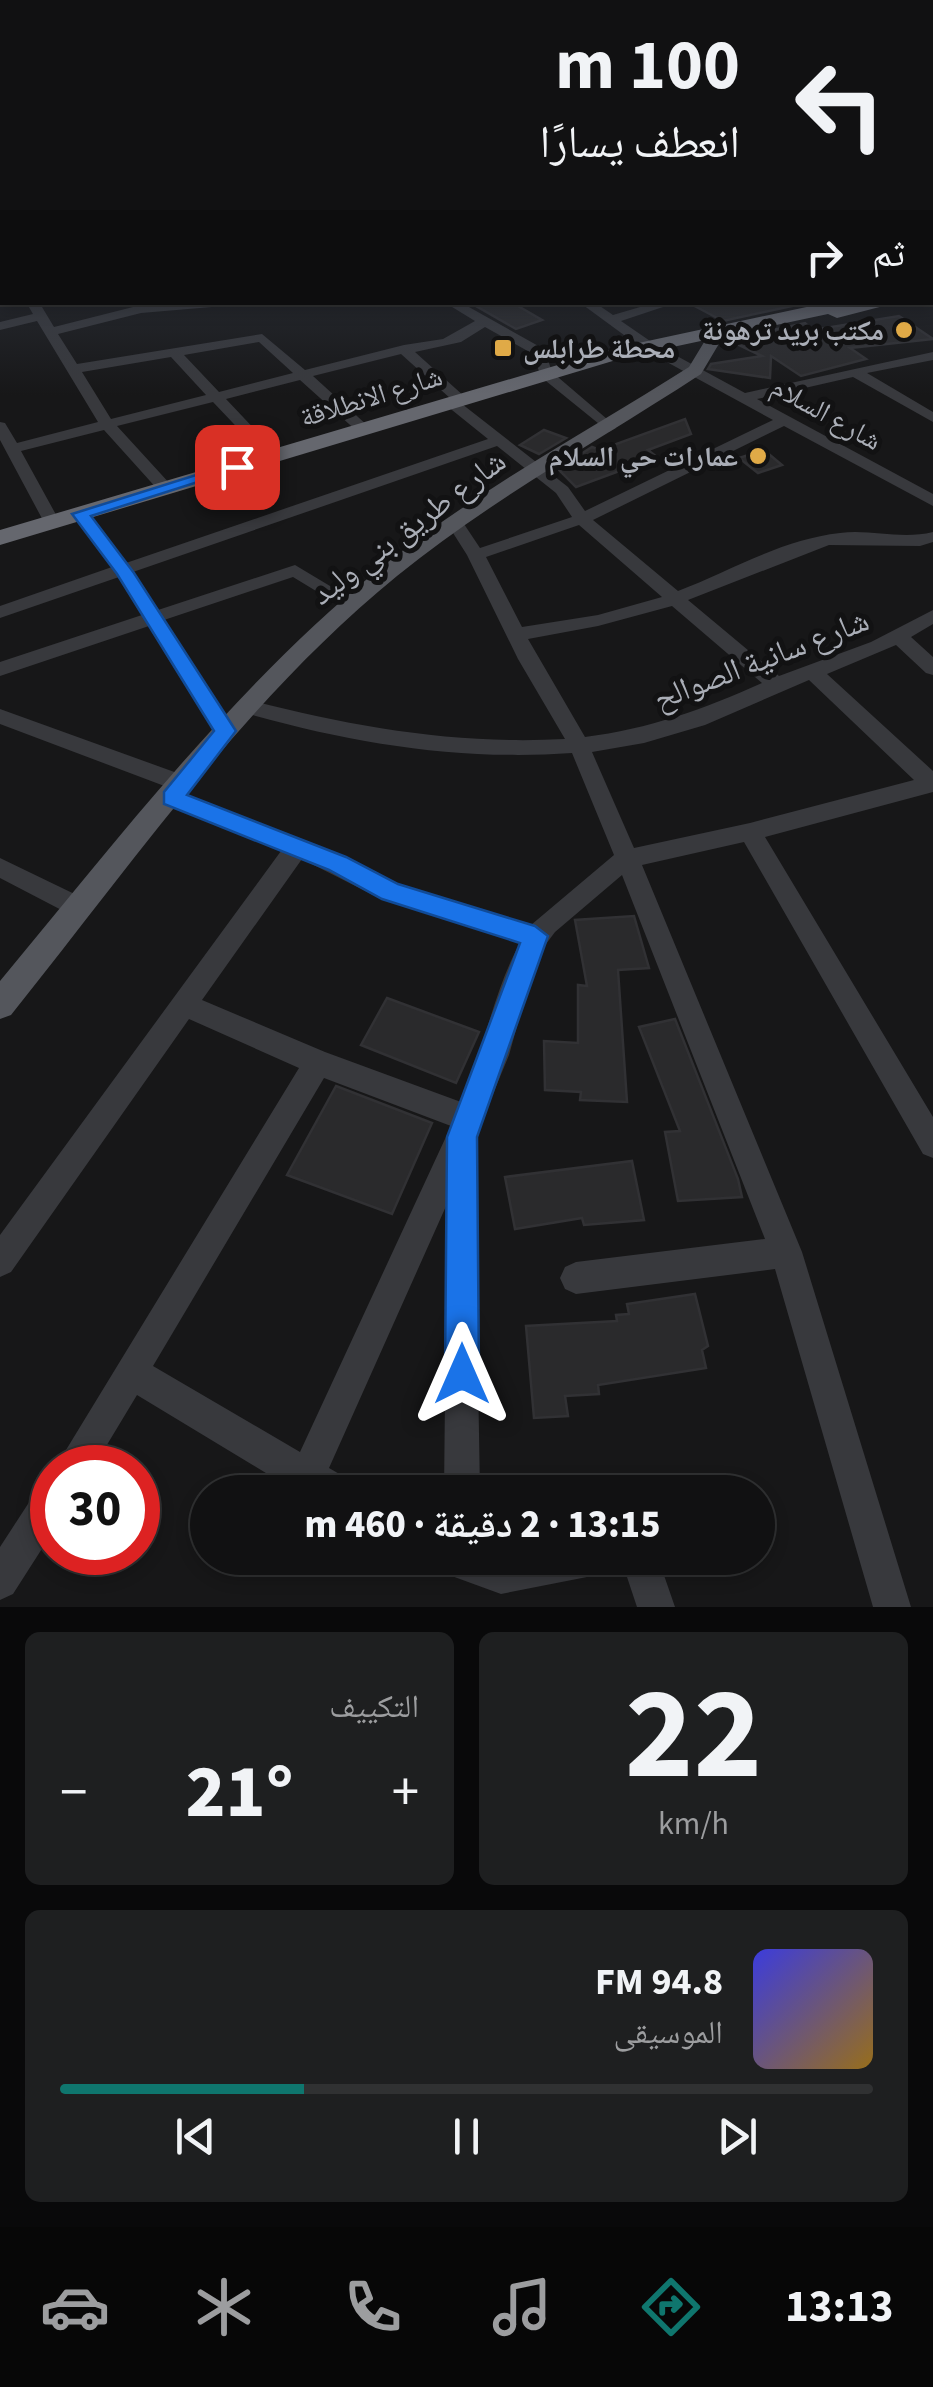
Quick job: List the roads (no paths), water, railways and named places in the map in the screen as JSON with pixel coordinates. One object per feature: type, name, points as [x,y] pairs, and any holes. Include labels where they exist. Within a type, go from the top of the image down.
[{"type":"highway","points":[[710,337],[875,305]]},
{"type":"highway","points":[[710,337],[819,306]]},
{"type":"highway","name":"شارع الانطلاقة","points":[[0,538],[456,402],[543,364],[598,359],[648,346],[710,337]]},
{"type":"main road","points":[[695,370],[710,337]]},
{"type":"main road","name":"شارع طريق بني وليد","points":[[0,1005],[226,731],[350,604],[538,469],[609,428],[695,370]]},
{"type":"street","points":[[48,333],[142,306],[173,305]]},
{"type":"street","points":[[455,305],[543,364],[609,428]]},
{"type":"street","name":"شارع السلام","points":[[590,305],[648,346],[933,502]]},
{"type":"street","points":[[614,319],[662,305]]},
{"type":"street","points":[[0,326],[34,310],[107,424],[165,488]]},
{"type":"street","points":[[14,448],[471,334],[483,322]]},
{"type":"street","points":[[471,334],[543,364]]},
{"type":"street","points":[[72,369],[262,338],[364,430]]},
{"type":"street","points":[[404,349],[456,402],[562,490],[582,518],[777,685]]},
{"type":"street","points":[[173,351],[212,397],[273,457]]},
{"type":"street","points":[[746,397],[856,374],[870,366],[933,356]]},
{"type":"street","points":[[856,374],[933,418]]},
{"type":"street","points":[[476,555],[582,518],[786,420]]},
{"type":"street","points":[[0,426],[52,522]]},
{"type":"street","points":[[0,612],[125,573],[500,440]]},
{"type":"street","points":[[80,514],[125,573],[226,731]]},
{"type":"street","points":[[456,525],[578,743],[682,987],[786,1252],[892,1607]]},
{"type":"street","points":[[518,634],[592,625],[674,599],[824,540],[856,534],[903,543],[933,537]]},
{"type":"street","points":[[0,669],[295,570],[350,604]]},
{"type":"street","name":"شارع سانية الصوالح","points":[[249,707],[338,732],[400,743],[466,747],[630,738],[698,720],[900,638],[933,616]]},
{"type":"street","points":[[900,638],[933,668]]},
{"type":"street","points":[[814,673],[932,783]]},
{"type":"street","points":[[0,716],[178,791],[295,850],[337,863],[390,892],[535,936]]},
{"type":"street","points":[[325,1475],[465,1128],[535,936],[566,905],[625,858],[750,832],[932,783]]},
{"type":"street","points":[[750,832],[933,1144]]},
{"type":"street","points":[[0,1261],[295,850]]},
{"type":"street","points":[[0,867],[80,908]]},
{"type":"street","points":[[182,1004],[465,1128]]},
{"type":"street","points":[[88,1445],[318,1063]]},
{"type":"street","points":[[462,1475],[465,1128]]},
{"type":"street","points":[[576,1278],[786,1252]]},
{"type":"street","points":[[134,1374],[304,1475]]},
{"type":"street","points":[[0,1581],[30,1534]]},
{"type":"street","points":[[645,1575],[656,1607]]},
{"type":"place","name":"مكتب بريد ترهونة","points":[[904,330]]},
{"type":"place","name":"محطة طرابلس","points":[[503,348]]},
{"type":"place","name":"عمارات حي السلام","points":[[758,456]]}]
